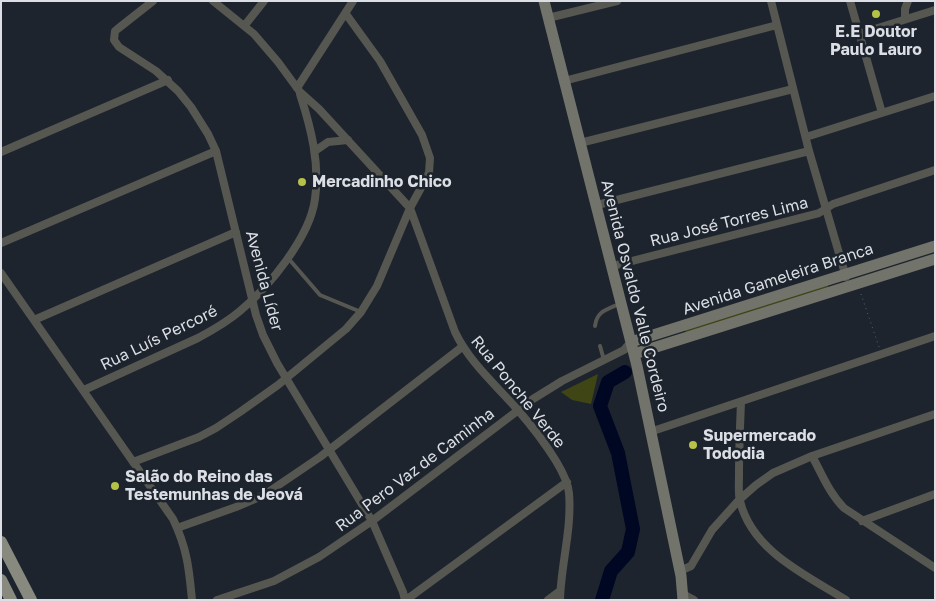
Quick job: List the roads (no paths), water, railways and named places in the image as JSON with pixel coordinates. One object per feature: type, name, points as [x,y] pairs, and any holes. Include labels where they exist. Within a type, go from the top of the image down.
[{"type":"main road","name":"Avenida Osvaldo Valle Cordeiro","points":[[544,1],[622,303],[630,349],[680,571],[683,597]]},
{"type":"main road","name":"Avenida Gameleira Branca","points":[[630,349],[675,329],[935,246]]},
{"type":"main road","name":"Avenida Gameleira Branca","points":[[630,349],[678,340],[935,259]]},
{"type":"main road","points":[[675,329],[678,340]]},
{"type":"main road","points":[[1,542],[31,600]]},
{"type":"main road","points":[[1,580],[11,600]]},
{"type":"street","name":"Avenida Líder","points":[[153,1],[115,31],[114,40],[119,48],[168,80],[191,107],[208,134],[216,151],[263,335],[286,378],[372,521],[405,600]]},
{"type":"street","points":[[213,1],[245,26],[278,62],[298,90],[353,1]]},
{"type":"street","points":[[245,26],[264,1]]},
{"type":"street","points":[[548,18],[617,1]]},
{"type":"street","points":[[771,1],[809,151],[845,275],[853,285]]},
{"type":"street","points":[[850,1],[882,113]]},
{"type":"street","points":[[905,19],[905,9],[908,1]]},
{"type":"street","points":[[859,34],[935,10]]},
{"type":"street","points":[[133,462],[208,433],[240,412],[286,378],[346,329],[361,312],[377,286],[410,208],[429,173],[431,165],[428,148],[380,61],[346,14]]},
{"type":"street","points":[[564,81],[777,26]]},
{"type":"street","points":[[1,152],[168,80]]},
{"type":"street","points":[[580,143],[793,89]]},
{"type":"street","name":"Rua Ponche Verde","points":[[298,90],[319,108],[410,208],[462,347],[518,411],[548,449],[567,482],[569,493],[568,539],[560,600]]},
{"type":"street","name":"Rua Luís Percoré","points":[[84,390],[198,338],[230,318],[253,299],[288,258],[303,236],[311,217],[315,200],[315,151],[298,90]]},
{"type":"street","points":[[806,137],[935,96]]},
{"type":"street","points":[[315,151],[328,142],[348,140]]},
{"type":"street","points":[[1,243],[216,151]]},
{"type":"street","points":[[597,205],[809,151]]},
{"type":"street","name":"Rua José Torres Lima","points":[[612,266],[819,213],[833,204],[935,170]]},
{"type":"street","points":[[34,320],[236,232]]},
{"type":"street","points":[[1,273],[84,390],[177,528],[187,553],[192,600]]},
{"type":"street","points":[[650,432],[935,336]]},
{"type":"street","points":[[177,528],[264,495],[329,449],[462,347]]},
{"type":"street","name":"Rua Pero Vaz de Caminha","points":[[217,600],[299,569],[372,521],[533,399],[562,381],[630,349]]},
{"type":"street","points":[[741,402],[739,500],[746,518],[767,547],[791,566],[846,600]]},
{"type":"street","points":[[680,571],[691,566],[712,530],[739,500],[756,485],[773,474],[812,456],[935,414]]},
{"type":"street","points":[[812,456],[836,500],[844,508],[935,568]]},
{"type":"street","points":[[405,600],[567,482]]},
{"type":"street","points":[[862,521],[935,494]]},
{"type":"street","points":[[548,600],[560,591]]},
{"type":"street","points":[[683,597],[694,600]]},
{"type":"lane","points":[[288,258],[320,295],[361,312]]},
{"type":"lane","points":[[595,326],[598,314],[622,303]]},
{"type":"lane","points":[[600,346],[604,360]]},
{"type":"waterway","points":[[602,600],[611,571],[628,552],[633,529],[618,453],[600,406],[608,382],[625,372]]},
{"type":"place","name":"E.E Doutor Paulo Lauro","points":[[876,14]]},
{"type":"place","name":"Mercadinho Chico","points":[[302,182]]},
{"type":"place","name":"Supermercado Tododia","points":[[693,445]]},
{"type":"place","name":"Salão do Reino das Testemunhas de Jeová","points":[[115,486]]}]
